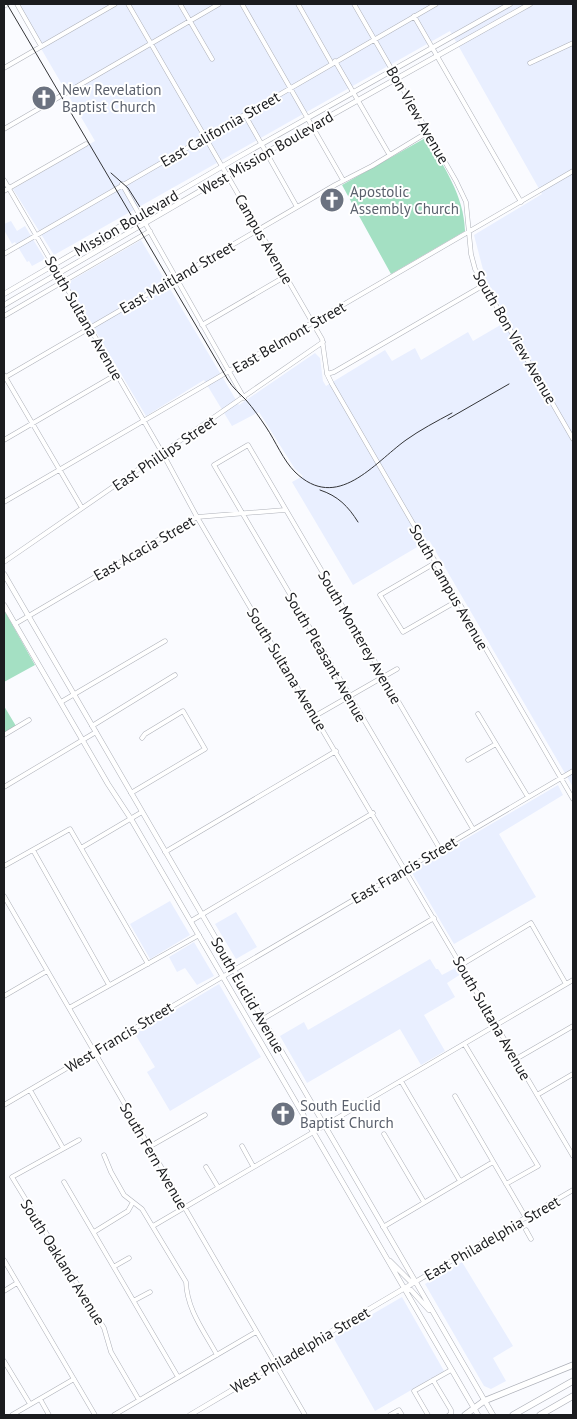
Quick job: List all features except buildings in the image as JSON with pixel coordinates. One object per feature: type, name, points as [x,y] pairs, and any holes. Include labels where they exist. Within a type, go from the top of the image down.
[{"type":"highway","points":[[465,1415],[484,1401],[573,1365]]},
{"type":"highway","points":[[513,1415],[573,1381]]},
{"type":"highway","points":[[540,1415],[573,1396]]},
{"type":"main road","name":"Mission Boulevard","points":[[4,294],[307,118],[510,4]]},
{"type":"main road","name":"West Mission Boulevard","points":[[4,305],[312,126],[530,4]]},
{"type":"main road","name":"South Euclid Avenue","points":[[4,574],[493,1415]]},
{"type":"main road","name":"South Euclid Avenue","points":[[4,605],[223,976],[450,1370],[478,1415]]},
{"type":"main road","points":[[267,1053],[279,1047]]},
{"type":"main road","points":[[359,1211],[370,1204]]},
{"type":"main road","points":[[380,1247],[408,1280],[415,1282]]},
{"type":"main road","name":"East Philadelphia Street","points":[[410,1286],[415,1282]]},
{"type":"main road","name":"West Philadelphia Street","points":[[190,1415],[410,1286]]},
{"type":"main road","points":[[404,1289],[411,1290],[436,1318]]},
{"type":"street","points":[[17,4],[41,46]]},
{"type":"street","points":[[4,68],[114,4]]},
{"type":"street","name":"Campus Avenue","points":[[128,4],[313,323],[323,342],[327,374]]},
{"type":"street","points":[[180,4],[212,59]]},
{"type":"street","points":[[4,130],[219,4]]},
{"type":"street","points":[[242,4],[343,180]]},
{"type":"street","points":[[298,4],[333,62],[354,92],[389,154]]},
{"type":"street","name":"Bon View Avenue","points":[[354,4],[456,181],[466,202],[469,232]]},
{"type":"street","name":"East California Street","points":[[4,254],[436,4]]},
{"type":"street","points":[[414,16],[521,202]]},
{"type":"street","points":[[530,63],[573,44]]},
{"type":"street","points":[[244,115],[297,207]]},
{"type":"street","name":"East Maitland Street","points":[[4,377],[428,132]]},
{"type":"street","points":[[4,191],[86,144]]},
{"type":"street","name":"East Belmont Street","points":[[4,502],[573,171]]},
{"type":"street","name":"South Sultana Avenue","points":[[4,180],[163,454],[197,517],[316,716],[573,1156]]},
{"type":"street","points":[[122,184],[140,214]]},
{"type":"street","points":[[145,223],[244,398]]},
{"type":"street","points":[[4,316],[150,231]]},
{"type":"street","name":"South Bon View Avenue","points":[[469,232],[475,269],[573,439]]},
{"type":"street","points":[[202,325],[286,276]]},
{"type":"street","points":[[327,374],[334,372],[484,285]]},
{"type":"street","name":"East Phillips Street","points":[[4,562],[323,342]]},
{"type":"street","points":[[4,440],[117,374]]},
{"type":"street","name":"South Campus Avenue","points":[[327,374],[573,799]]},
{"type":"street","points":[[4,377],[82,508]]},
{"type":"street","name":"South Monterey Avenue","points":[[214,465],[248,445],[473,829]]},
{"type":"street","name":"South Pleasant Avenue","points":[[214,465],[440,849]]},
{"type":"street","name":"East Acacia Street","points":[[15,624],[197,517],[285,510]]},
{"type":"street","points":[[435,563],[380,595],[403,632],[457,601]]},
{"type":"street","points":[[61,702],[165,641]]},
{"type":"street","points":[[316,716],[398,669]]},
{"type":"street","points":[[92,726],[175,675]]},
{"type":"street","points":[[131,793],[205,749],[183,711],[145,734],[142,738]]},
{"type":"street","points":[[478,714],[528,797]]},
{"type":"street","points":[[4,736],[29,720]]},
{"type":"street","points":[[4,787],[96,732]]},
{"type":"street","points":[[468,760],[496,744]]},
{"type":"street","points":[[165,852],[336,751]]},
{"type":"street","name":"East Francis Street","points":[[234,969],[573,771]]},
{"type":"street","points":[[81,848],[142,812]]},
{"type":"street","points":[[191,922],[373,813]]},
{"type":"street","points":[[4,866],[70,829],[148,964]]},
{"type":"street","points":[[33,850],[109,985]]},
{"type":"street","name":"South Fern Avenue","points":[[4,896],[305,1415]]},
{"type":"street","points":[[263,1019],[434,918]]},
{"type":"street","points":[[461,965],[531,923],[566,984]]},
{"type":"street","points":[[69,1008],[199,935]]},
{"type":"street","name":"West Francis Street","points":[[4,1105],[234,969]]},
{"type":"street","points":[[4,996],[47,971]]},
{"type":"street","points":[[153,1226],[573,980]]},
{"type":"street","points":[[516,1059],[573,1026]]},
{"type":"street","points":[[465,1044],[538,1166],[506,1184]]},
{"type":"street","points":[[537,1095],[573,1076]]},
{"type":"street","points":[[401,1081],[460,1182]]},
{"type":"street","points":[[30,1090],[63,1148],[78,1140]]},
{"type":"street","points":[[455,1096],[526,1218]]},
{"type":"street","points":[[149,1147],[205,1115]]},
{"type":"street","points":[[384,1134],[424,1202]]},
{"type":"street","points":[[242,1146],[253,1166]]},
{"type":"street","name":"South Oakland Avenue","points":[[63,1148],[12,1177],[104,1328],[111,1352],[140,1400]]},
{"type":"street","points":[[104,1155],[124,1195],[142,1210],[186,1282],[186,1295],[190,1308],[217,1355]]},
{"type":"street","points":[[383,1227],[493,1162]]},
{"type":"street","points":[[206,1167],[218,1187]]},
{"type":"street","points":[[64,1182],[135,1300],[178,1377]]},
{"type":"street","name":"East Philadelphia Street","points":[[415,1282],[573,1190]]},
{"type":"street","points":[[94,1232],[128,1211],[133,1202]]},
{"type":"street","points":[[526,1230],[531,1239]]},
{"type":"street","points":[[114,1266],[129,1258]]},
{"type":"street","points":[[4,1260],[95,1415]]},
{"type":"street","points":[[4,1291],[17,1283]]},
{"type":"street","points":[[135,1300],[150,1292]]},
{"type":"street","points":[[114,1415],[256,1332]]},
{"type":"street","points":[[4,1361],[30,1404]]},
{"type":"street","points":[[428,1415],[414,1391],[450,1370]]},
{"type":"street","points":[[12,1415],[74,1379]]},
{"type":"street","points":[[433,1380],[450,1410],[450,1415]]},
{"type":"street","points":[[40,1399],[49,1415]]},
{"type":"street","points":[[390,1415],[399,1410],[402,1415]]},
{"type":"shaded area","points":[[15,4],[573,4],[573,787],[429,540],[353,585],[292,482],[303,476],[295,469],[259,412],[232,426],[204,380],[146,416],[67,283],[141,240],[239,405],[315,353],[320,358],[323,381],[326,386],[385,350],[392,361],[415,348],[421,360],[468,332],[473,341],[509,320],[486,281],[474,235],[542,194],[450,31],[54,255],[13,189],[95,141]]},
{"type":"shaded area","points":[[11,221],[17,231],[25,226],[45,259],[32,266],[29,261],[27,262],[15,242],[12,244],[4,230],[4,224]]},
{"type":"shaded area","points":[[558,785],[563,795],[499,834],[536,897],[454,944],[411,871]]},
{"type":"shaded area","points":[[170,901],[190,935],[150,959],[130,924]]},
{"type":"shaded area","points":[[236,912],[257,947],[236,959],[215,924]]},
{"type":"shaded area","points":[[194,942],[214,976],[197,985],[185,968],[177,972],[169,957]]},
{"type":"shaded area","points":[[430,959],[442,975],[457,967],[461,974],[447,983],[455,997],[424,1015],[445,1051],[421,1065],[400,1029],[307,1083],[280,1036],[304,1022],[308,1030]]},
{"type":"shaded area","points":[[219,984],[261,1057],[170,1111],[147,1072],[155,1067],[135,1034]]},
{"type":"shaded area","points":[[462,1262],[513,1346],[493,1358],[506,1381],[491,1389],[484,1386],[425,1284]]},
{"type":"shaded area","points":[[402,1297],[444,1371],[375,1411],[333,1337]]},
{"type":"green space","points":[[427,137],[457,194],[464,218],[465,231],[391,274],[342,185]]},
{"type":"green space","points":[[4,610],[35,665],[4,682]]},
{"type":"green space","points":[[4,706],[16,726],[4,733]]},
{"type":"railway","points":[[7,4],[228,380],[256,413],[295,472],[311,483],[326,488],[340,486],[368,471],[411,436],[452,413]]},
{"type":"railway","points":[[111,173],[128,188],[140,207]]},
{"type":"railway","points":[[448,419],[509,384]]},
{"type":"railway","points":[[320,490],[342,502],[358,522]]},
{"type":"place","name":"New Revelation Baptist Church","points":[[44,98]]},
{"type":"place","name":"Apostolic Assembly Church","points":[[332,200]]},
{"type":"place","name":"South Euclid Baptist Church","points":[[283,1114]]}]
